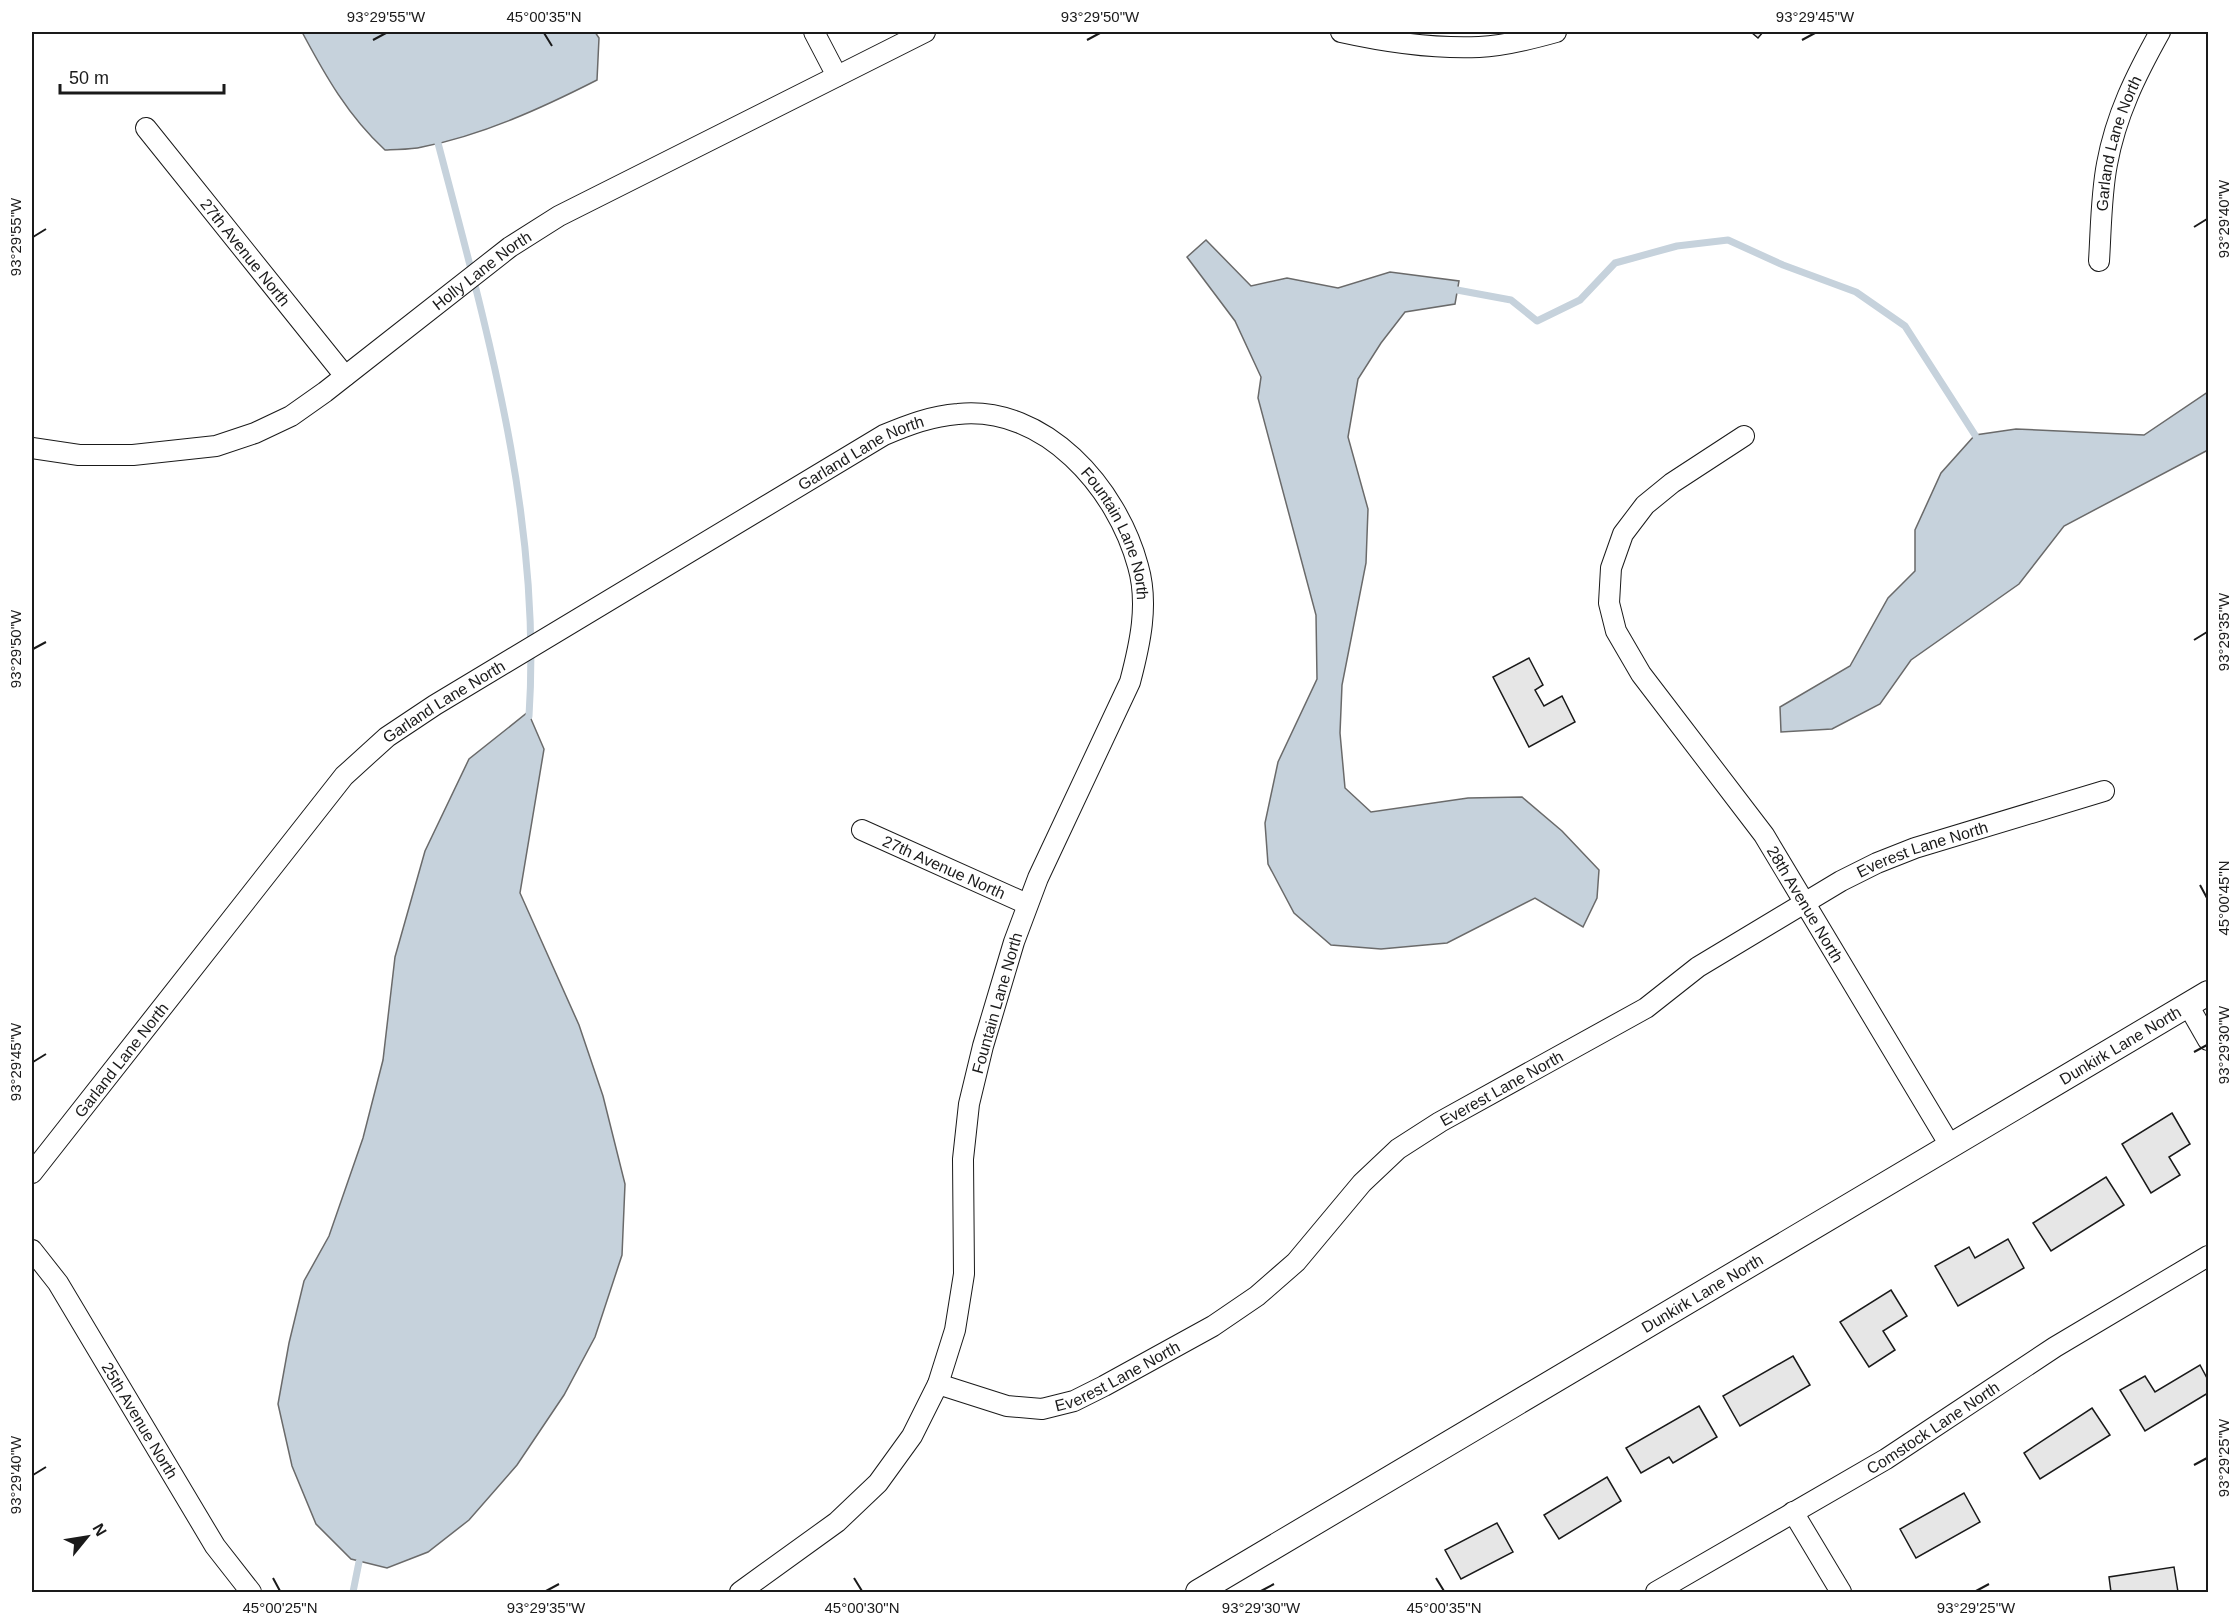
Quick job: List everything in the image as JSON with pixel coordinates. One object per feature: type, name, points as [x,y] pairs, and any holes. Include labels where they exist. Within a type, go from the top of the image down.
[{"type":"street","points":[[814,32],[837,76]]},
{"type":"street","name":"Holly Lane North","points":[[32,448],[79,455],[133,455],[216,446],[255,433],[291,416],[510,247],[559,216],[926,32]]},
{"type":"street","points":[[1341,32],[1416,45],[1479,39],[1529,39],[1556,32]]},
{"type":"street","name":"Garland Lane North","points":[[2099,261],[2106,166],[2117,122],[2134,77],[2160,32]]},
{"type":"street","name":"27th Avenue North","points":[[146,128],[345,376]]},
{"type":"street","name":"Garland Lane North","points":[[32,1173],[344,776],[387,737],[435,705],[884,435],[920,420],[959,413],[998,416]]},
{"type":"street","name":"Fountain Lane North","points":[[741,1593],[837,1522],[878,1483],[912,1436],[938,1384],[955,1330],[964,1274],[963,1159],[969,1104],[983,1046],[1027,904],[1130,682],[1140,644],[1143,604],[1138,566],[1124,530],[1105,495],[1084,469],[1060,446],[1030,427],[998,416]]},
{"type":"street","name":"28th Avenue North","points":[[1744,436],[1672,483],[1645,505],[1623,534],[1611,568],[1609,603],[1616,631],[1641,674],[1764,835],[1951,1147]]},
{"type":"street","name":"Everest Lane North","points":[[938,1384],[1007,1406],[1042,1409],[1074,1401],[1193,1337],[1257,1296],[1296,1262],[1362,1183],[1398,1149],[1440,1122],[1646,1008],[1698,967],[1804,903],[1877,863],[1915,848],[2104,791]]},
{"type":"street","name":"27th Avenue North","points":[[862,830],[1027,904]]},
{"type":"street","name":"Dunkirk Lane North","points":[[1198,1593],[2208,993]]},
{"type":"street","points":[[2188,1005],[2208,1040]]},
{"type":"street","name":"25th Avenue North","points":[[32,1250],[58,1283],[215,1546],[251,1593]]},
{"type":"street","name":"Comstock Lane North","points":[[1656,1593],[1886,1459],[2055,1347],[2208,1256]]},
{"type":"street","points":[[1793,1512],[1841,1593]]},
{"type":"shaded area","points":[[302,32],[595,32],[599,38],[597,80],[555,101],[490,128],[417,148],[385,150],[349,109]]},
{"type":"shaded area","points":[[1206,240],[1251,286],[1287,278],[1338,288],[1390,272],[1459,281],[1455,304],[1405,312],[1381,343],[1358,379],[1348,437],[1368,509],[1366,563],[1342,685],[1340,733],[1345,788],[1371,812],[1468,798],[1522,797],[1562,831],[1599,870],[1597,898],[1583,927],[1535,898],[1447,943],[1381,949],[1331,945],[1294,913],[1268,864],[1265,823],[1278,762],[1317,679],[1316,615],[1258,398],[1261,377],[1235,321],[1187,257]]},
{"type":"shaded area","points":[[2208,392],[2208,450],[2064,526],[2019,584],[1911,660],[1880,704],[1832,729],[1781,732],[1780,707],[1850,666],[1888,598],[1915,571],[1915,530],[1941,473],[1975,435],[2016,429],[2144,435]]},
{"type":"shaded area","points":[[528,712],[544,749],[520,893],[579,1025],[603,1096],[625,1184],[622,1255],[595,1337],[564,1395],[517,1465],[469,1520],[428,1552],[387,1568],[351,1559],[316,1524],[292,1466],[278,1404],[289,1343],[304,1281],[329,1236],[363,1138],[383,1060],[395,957],[425,851],[469,759]]},
{"type":"building","points":[[1751,32],[1763,32],[1758,38]]},
{"type":"building","points":[[1529,658],[1543,685],[1535,690],[1544,706],[1562,696],[1575,722],[1529,747],[1493,677]]},
{"type":"building","points":[[2172,1113],[2190,1144],[2169,1157],[2180,1175],[2151,1193],[2122,1144]]},
{"type":"building","points":[[2106,1177],[2124,1205],[2051,1251],[2033,1223]]},
{"type":"building","points":[[2008,1239],[2024,1268],[1958,1306],[1935,1266],[1969,1247],[1975,1258]]},
{"type":"building","points":[[1891,1290],[1907,1316],[1883,1331],[1895,1350],[1869,1367],[1840,1322]]},
{"type":"building","points":[[1793,1356],[1810,1385],[1740,1426],[1723,1396]]},
{"type":"building","points":[[2200,1365],[2208,1380],[2208,1393],[2145,1431],[2120,1390],[2145,1376],[2155,1392]]},
{"type":"building","points":[[1699,1406],[1717,1437],[1673,1463],[1669,1457],[1641,1473],[1626,1448]]},
{"type":"building","points":[[2092,1408],[2110,1435],[2040,1479],[2024,1453]]},
{"type":"building","points":[[1607,1477],[1621,1501],[1559,1539],[1544,1515]]},
{"type":"building","points":[[1964,1493],[1980,1522],[1916,1558],[1900,1529]]},
{"type":"building","points":[[1497,1523],[1513,1552],[1461,1579],[1445,1550]]},
{"type":"building","points":[[2174,1567],[2178,1592],[2111,1592],[2109,1577]]},
{"type":"waterway","points":[[438,143],[492,355],[519,498],[527,570],[531,643],[529,716]]},
{"type":"waterway","points":[[1457,290],[1511,300],[1537,321],[1580,300],[1615,263],[1677,246],[1728,240],[1783,265],[1856,292],[1905,326],[1975,435]]},
{"type":"waterway","points":[[353,1592],[359,1562]]}]
